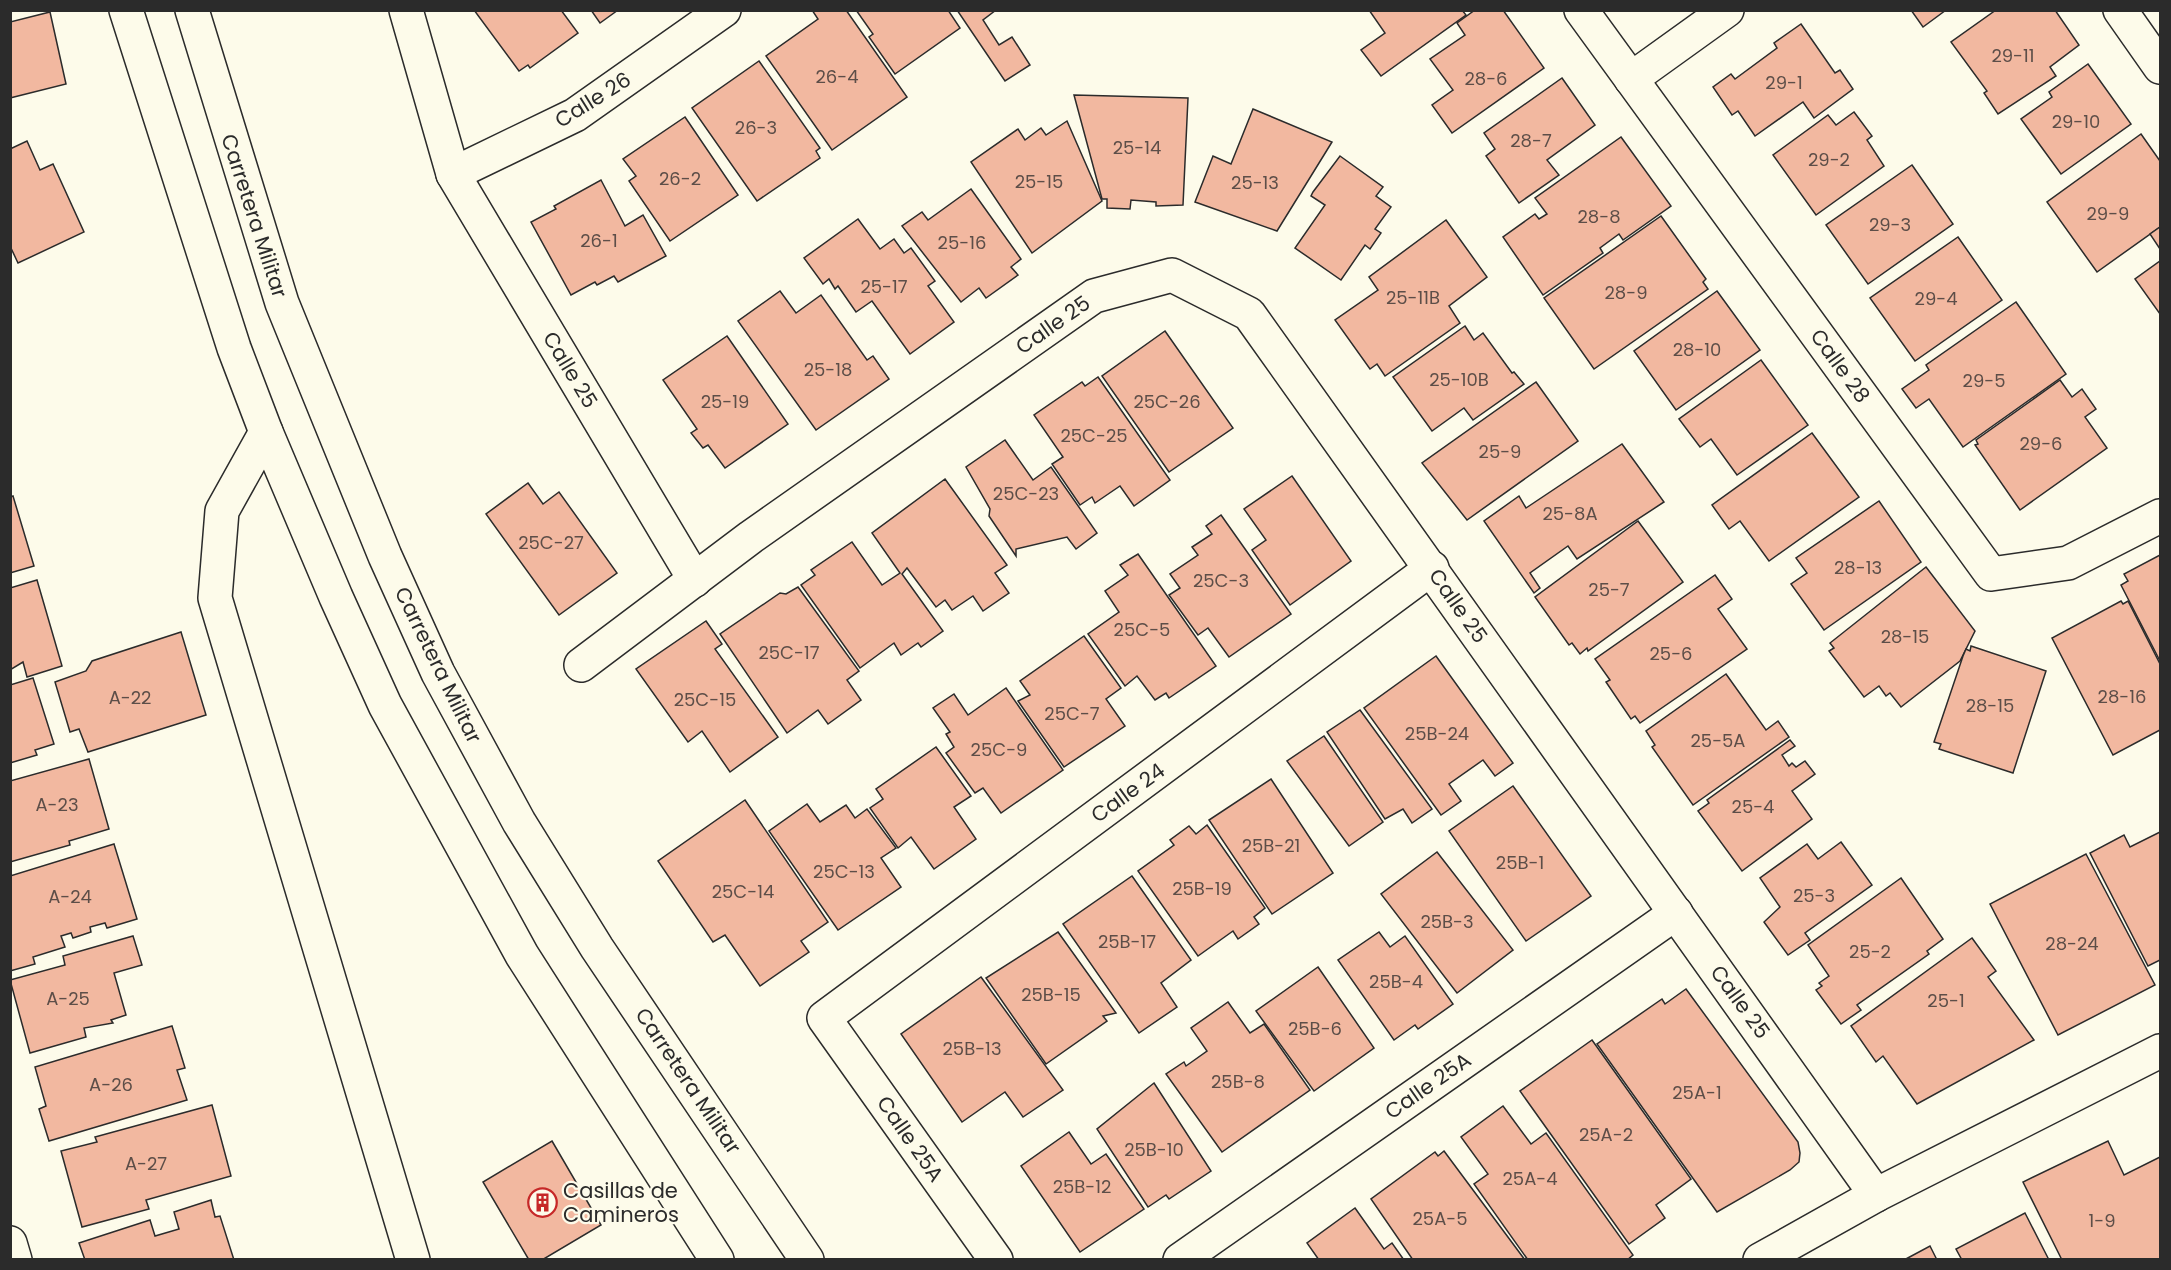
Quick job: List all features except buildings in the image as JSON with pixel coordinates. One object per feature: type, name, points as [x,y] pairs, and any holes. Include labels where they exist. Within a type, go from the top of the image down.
[{"type":"street","points":[[126,10],[234,348],[266,432],[385,705],[522,956],[717,1260]]},
{"type":"street","name":"Carretera Militar","points":[[192,10],[282,303],[385,556],[438,673],[519,822],[597,948],[807,1260]]},
{"type":"street","name":"Calle 25","points":[[406,10],[453,174],[695,580],[751,537],[1094,296],[1172,275],[1250,314],[1876,1195]]},
{"type":"street","name":"Calle 26","points":[[453,174],[575,115],[724,10]]},
{"type":"street","name":"Calle 28","points":[[1581,10],[1991,574],[2068,563],[2160,516]]},
{"type":"street","points":[[1631,79],[1727,10]]},
{"type":"street","points":[[2120,10],[2160,67]]},
{"type":"street","points":[[266,432],[222,511],[215,598],[414,1260]]},
{"type":"street","name":"Calle 24","points":[[824,1017],[1432,568]]},
{"type":"street","points":[[581,664],[695,580]]},
{"type":"street","name":"Calle 25A","points":[[1180,1260],[1676,913]]},
{"type":"street","name":"Calle 25A","points":[[824,1017],[996,1260]]},
{"type":"street","points":[[1760,1260],[1876,1195],[2160,1050]]},
{"type":"street","points":[[10,1243],[15,1260]]},
{"type":"place","name":"Casillas de Camineros","points":[[542,1203]]}]
